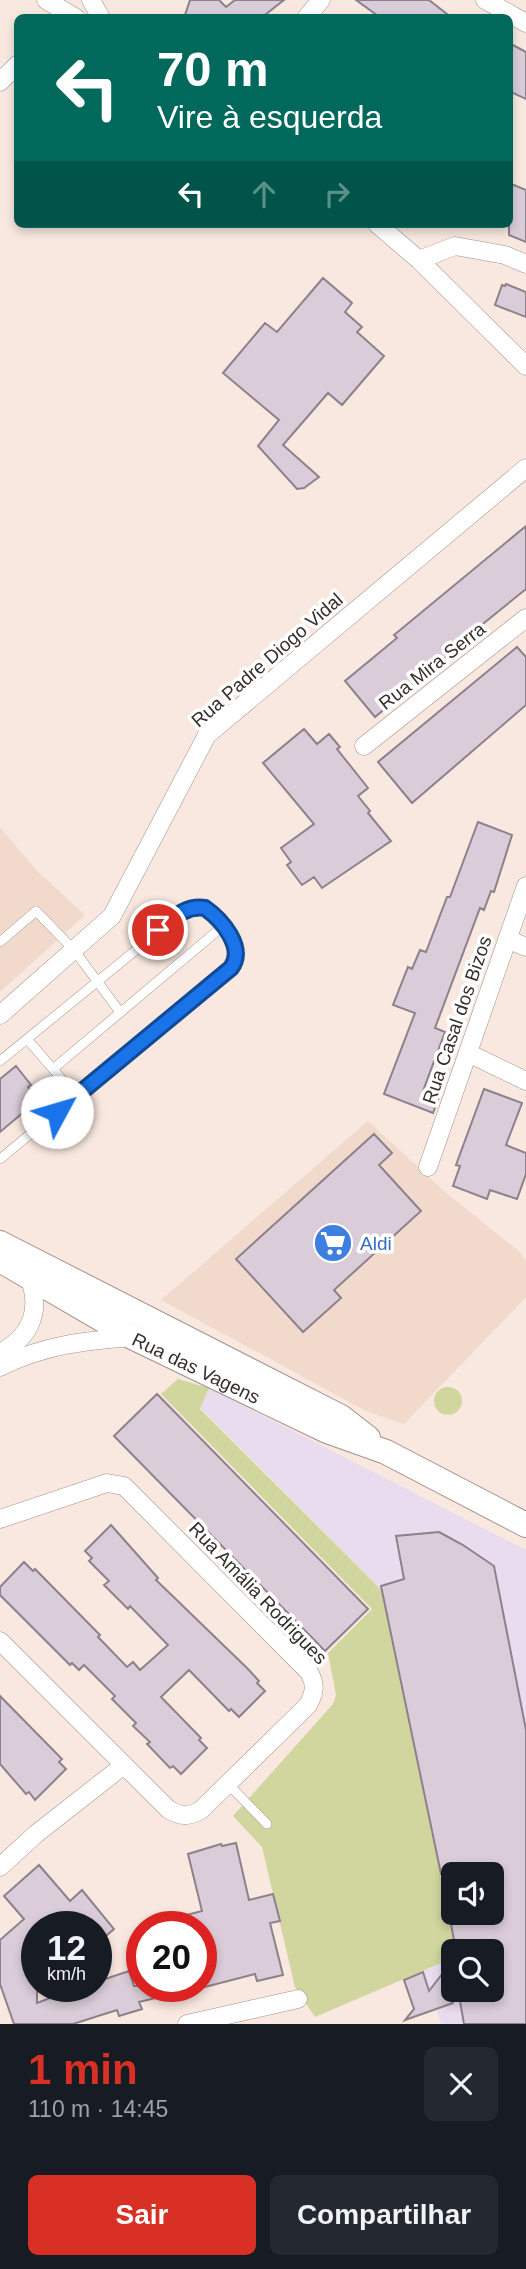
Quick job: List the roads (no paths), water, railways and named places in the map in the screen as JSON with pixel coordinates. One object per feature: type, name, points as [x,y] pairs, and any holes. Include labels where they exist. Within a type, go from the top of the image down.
[{"type":"street","points":[[46,0],[64,14]]},
{"type":"street","points":[[309,14],[321,0]]},
{"type":"street","points":[[485,0],[510,14]]},
{"type":"street","points":[[0,82],[14,68]]},
{"type":"street","points":[[382,228],[419,260],[526,366]]},
{"type":"street","points":[[419,260],[455,246],[505,255],[526,264]]},
{"type":"street","name":"Rua Padre Diogo Vidal","points":[[0,1015],[112,916],[207,735],[526,468]]},
{"type":"street","name":"Rua Mira Serra","points":[[364,746],[526,618]]},
{"type":"street","name":"Rua Casal dos Bizos","points":[[428,1167],[526,886]]},
{"type":"street","points":[[507,939],[526,947]]},
{"type":"street","points":[[468,1053],[526,1081]]},
{"type":"street","name":"Rua das Vagens","points":[[0,1243],[341,1418],[386,1452]]},
{"type":"street","points":[[0,1259],[132,1337]]},
{"type":"street","points":[[0,1353],[21,1339],[34,1316],[34,1289],[29,1277]]},
{"type":"street","name":"Rua das Vagens","points":[[0,1367],[51,1347],[132,1337],[327,1431],[386,1452],[526,1525]]},
{"type":"street","name":"Rua Amália Rodrigues","points":[[0,1519],[103,1484],[124,1486],[309,1672],[314,1682],[314,1694],[309,1705],[201,1810],[191,1815],[179,1815],[169,1809],[0,1641]]},
{"type":"street","points":[[0,1867],[36,1834],[124,1765]]},
{"type":"street","points":[[187,2024],[298,1999]]},
{"type":"lane","points":[[0,1061],[185,910],[205,908],[236,947],[237,960],[231,968],[0,1159]]},
{"type":"lane","points":[[0,942],[36,911],[74,950],[120,1012]]},
{"type":"lane","points":[[53,1069],[222,927]]},
{"type":"lane","points":[[27,1039],[76,1097]]},
{"type":"lane","points":[[228,1784],[267,1824]]},
{"type":"place","name":"Aldi","points":[[333,1243]]}]
